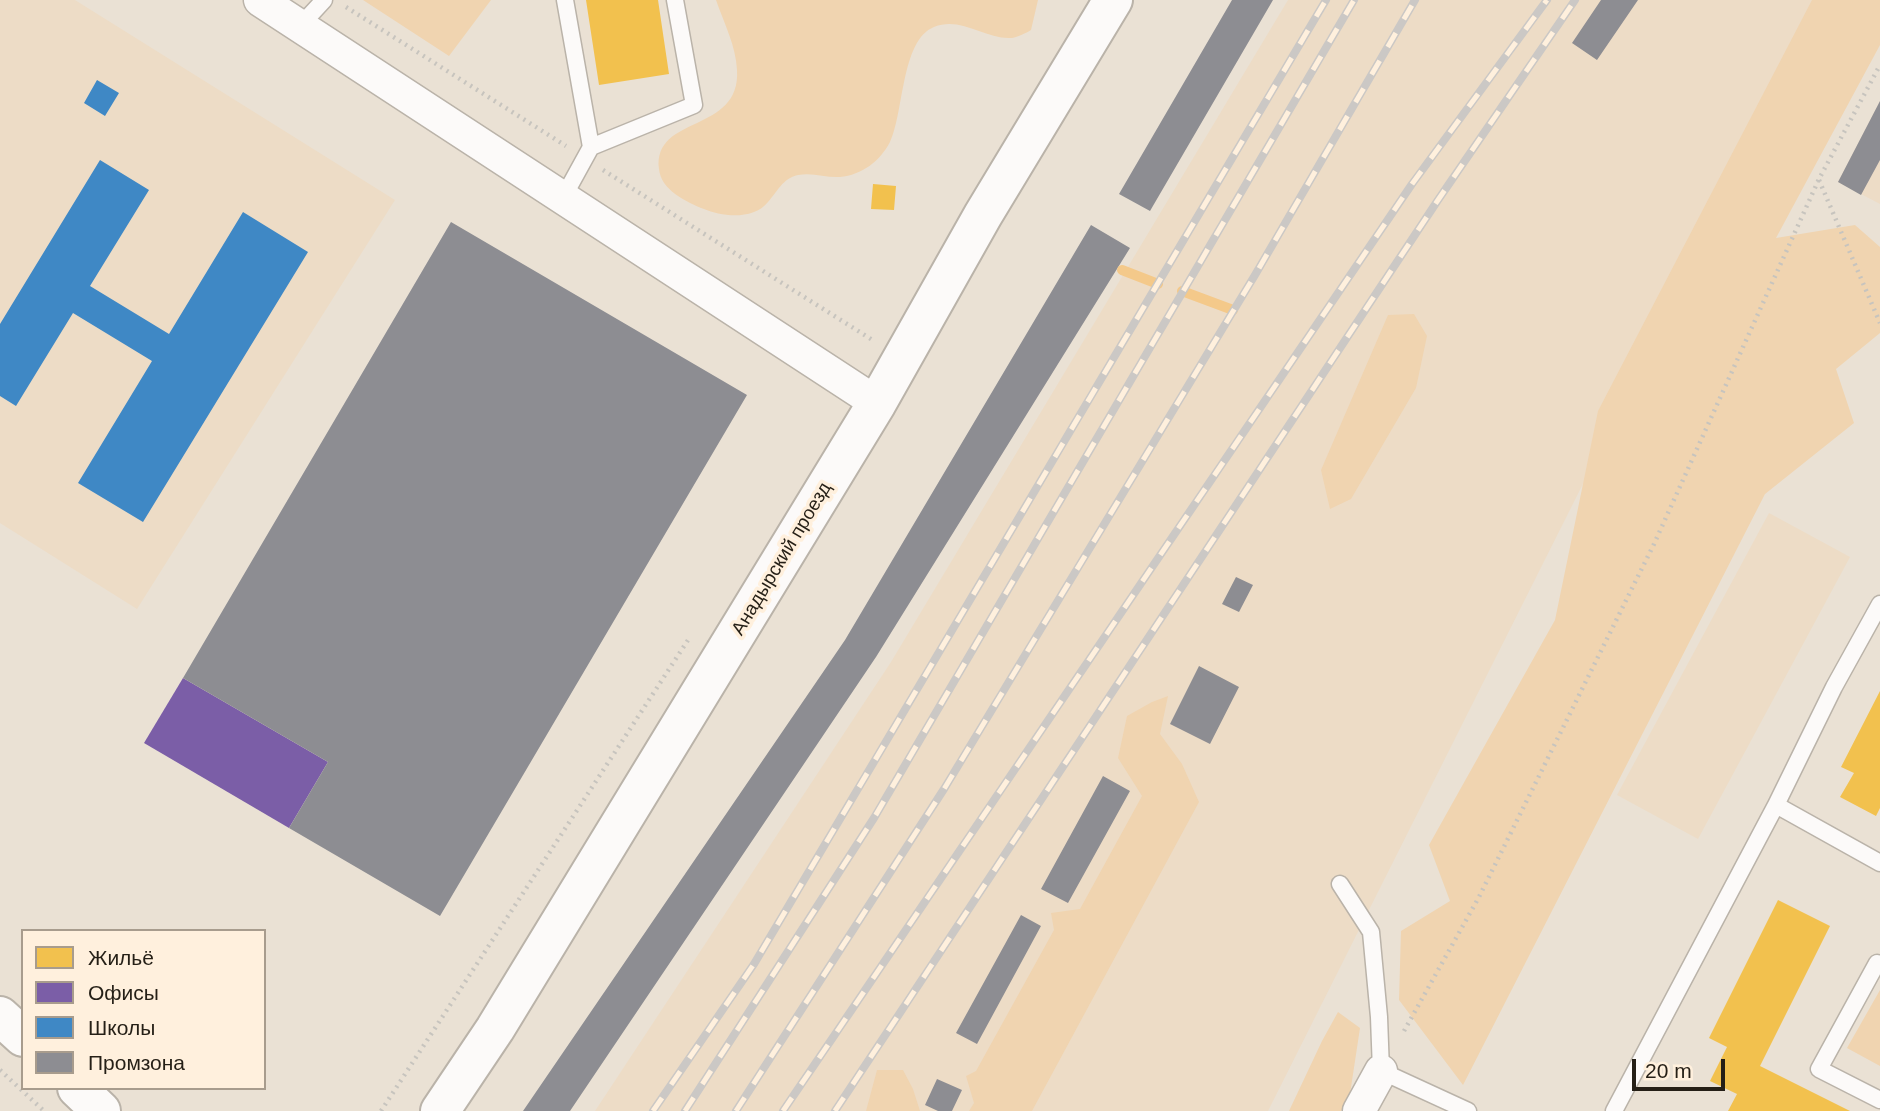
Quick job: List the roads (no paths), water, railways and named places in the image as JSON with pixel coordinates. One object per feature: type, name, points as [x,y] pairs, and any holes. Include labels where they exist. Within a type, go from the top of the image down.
[{"type":"street","points":[[260,0],[877,403]]},
{"type":"street","name":"Анадырский проезд","points":[[440,1111],[502,1017],[877,403],[983,215],[1113,0]]},
{"type":"street","points":[[0,1016],[21,1035]]},
{"type":"street","points":[[1359,1111],[1381,1071]]},
{"type":"street","points":[[79,1090],[101,1111]]},
{"type":"lane","points":[[300,26],[324,0]]},
{"type":"lane","points":[[564,198],[591,147],[565,0]]},
{"type":"lane","points":[[591,147],[694,105],[675,0]]},
{"type":"lane","points":[[1614,1111],[1880,604]]},
{"type":"lane","points":[[1776,805],[1880,863]]},
{"type":"lane","points":[[1340,884],[1371,932],[1381,1071],[1468,1111]]},
{"type":"lane","points":[[1879,962],[1819,1069],[1880,1100]]},
{"type":"waterway","points":[[1122,270],[1158,284]]},
{"type":"waterway","points":[[1182,291],[1233,310]]},
{"type":"railway","points":[[653,1111],[754,964],[1326,0]]},
{"type":"railway","points":[[685,1111],[874,818],[1354,0]]},
{"type":"railway","points":[[736,1111],[944,789],[1255,275],[1415,0]]},
{"type":"railway","points":[[783,1111],[1412,184],[1547,0]]},
{"type":"railway","points":[[835,1111],[1438,200],[1575,0]]}]
